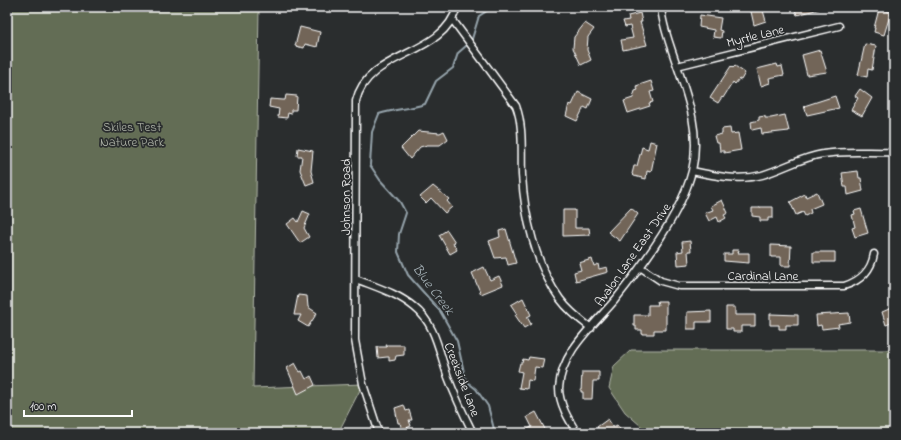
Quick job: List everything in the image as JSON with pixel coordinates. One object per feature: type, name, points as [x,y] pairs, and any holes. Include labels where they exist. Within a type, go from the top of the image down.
[{"type":"street","name":"Johnson Road","points":[[379,433],[359,369],[355,340],[356,107],[358,94],[362,85],[372,74],[435,39],[445,30],[457,7]]},
{"type":"street","name":"Avalon Lane East Drive","points":[[577,433],[561,400],[560,383],[573,350],[612,304],[640,267],[677,211],[687,188],[692,171],[695,148],[694,120],[664,29],[661,7]]},
{"type":"street","points":[[452,19],[516,106],[520,124],[524,202],[535,245],[546,272],[560,299],[571,312],[591,328]]},
{"type":"street","name":"Myrtle Lane","points":[[677,66],[839,26]]},
{"type":"street","points":[[692,171],[718,176],[744,178],[760,175],[803,158],[824,153],[894,152]]},
{"type":"street","name":"Cardinal Lane","points":[[640,267],[661,280],[680,286],[844,286],[856,282],[864,275],[871,264],[874,254]]},
{"type":"street","name":"Creekside Lane","points":[[356,279],[398,297],[415,308],[424,317],[434,335],[452,387],[473,433]]},
{"type":"green space","name":"Skiles Test Nature Park","points":[[7,7],[259,7],[253,388],[363,384],[338,433],[7,433]]},
{"type":"green space","points":[[631,350],[894,350],[894,433],[649,433],[625,412],[609,388],[614,366]]},
{"type":"building","points":[[750,7],[762,7],[766,21],[754,25]]},
{"type":"building","points":[[794,7],[819,7],[819,9],[797,15]]},
{"type":"building","points":[[879,9],[891,12],[884,35],[874,32]]},
{"type":"building","points":[[640,13],[642,22],[640,22],[647,45],[623,50],[621,40],[633,38],[630,26],[625,27],[623,21],[629,20],[628,16]]},
{"type":"building","points":[[700,15],[721,18],[719,30],[722,31],[721,38],[713,37],[714,30],[699,27]]},
{"type":"building","points":[[585,23],[594,29],[588,37],[587,50],[591,60],[581,65],[573,48],[574,37]]},
{"type":"building","points":[[300,27],[320,32],[317,47],[305,44],[304,48],[295,46]]},
{"type":"building","points":[[865,44],[876,46],[872,70],[868,69],[867,77],[858,75]]},
{"type":"building","points":[[820,50],[827,72],[807,75],[802,55]]},
{"type":"building","points":[[777,64],[778,67],[782,66],[784,75],[769,78],[770,83],[761,86],[757,69]]},
{"type":"building","points":[[731,66],[733,68],[735,66],[745,73],[741,80],[739,79],[735,84],[733,82],[718,103],[710,98]]},
{"type":"building","points":[[651,81],[654,91],[650,92],[653,102],[649,103],[650,106],[628,113],[624,101],[633,98],[635,91],[638,90],[636,86]]},
{"type":"building","points":[[860,89],[872,98],[862,116],[851,110],[858,98],[855,96]]},
{"type":"building","points":[[578,92],[592,99],[588,109],[584,107],[577,121],[566,116],[569,104],[572,105]]},
{"type":"building","points":[[286,95],[297,96],[296,110],[291,110],[291,114],[288,113],[287,118],[278,117],[279,109],[269,107],[270,99],[285,100]]},
{"type":"building","points":[[835,96],[839,108],[807,115],[804,106]]},
{"type":"building","points":[[785,115],[789,131],[762,134],[761,128],[752,130],[751,122],[759,120],[759,117],[765,116],[765,118],[771,118]]},
{"type":"building","points":[[730,128],[731,134],[738,133],[741,150],[724,153],[724,151],[720,151],[719,143],[716,143],[714,136],[722,134],[722,129]]},
{"type":"building","points":[[418,131],[440,133],[444,131],[448,139],[440,145],[427,145],[420,147],[410,159],[401,148]]},
{"type":"building","points":[[650,141],[657,143],[651,172],[647,171],[646,179],[634,176],[632,174],[634,166],[637,166],[642,147],[648,149]]},
{"type":"building","points":[[298,148],[313,151],[311,171],[314,182],[306,185],[300,170],[302,156],[297,156]]},
{"type":"building","points":[[858,171],[859,178],[861,178],[863,191],[848,195],[847,187],[844,187],[842,173]]},
{"type":"building","points":[[433,186],[449,199],[447,201],[452,207],[445,213],[431,198],[426,203],[420,197]]},
{"type":"building","points":[[817,192],[822,204],[810,209],[811,213],[805,216],[803,212],[796,215],[790,202],[805,194],[806,197]]},
{"type":"building","points":[[722,200],[728,213],[724,215],[726,218],[719,222],[717,217],[709,221],[705,213],[713,210],[711,206]]},
{"type":"building","points":[[773,207],[773,218],[768,218],[768,221],[760,221],[760,217],[752,216],[752,208]]},
{"type":"building","points":[[631,208],[638,214],[620,241],[608,232]]},
{"type":"building","points":[[861,209],[868,233],[855,237],[852,228],[855,227],[852,215],[855,214],[854,211]]},
{"type":"building","points":[[563,210],[575,210],[575,228],[589,228],[590,235],[563,236]]},
{"type":"building","points":[[303,211],[310,214],[304,228],[309,237],[300,243],[287,224],[295,218],[298,222]]},
{"type":"building","points":[[506,229],[516,263],[508,265],[506,257],[495,258],[489,241],[500,237],[499,231]]},
{"type":"building","points":[[447,230],[455,242],[453,243],[457,250],[450,254],[439,235]]},
{"type":"building","points":[[690,241],[691,251],[688,251],[689,264],[678,265],[677,252],[683,251],[682,242]]},
{"type":"building","points":[[771,245],[791,246],[790,266],[781,266],[781,257],[771,257]]},
{"type":"building","points":[[732,250],[739,250],[738,253],[749,253],[749,263],[724,261],[724,254],[732,254]]},
{"type":"building","points":[[813,252],[835,252],[835,262],[813,262]]},
{"type":"building","points":[[592,259],[594,266],[598,264],[599,269],[607,267],[608,272],[576,281],[574,272],[581,270],[579,263]]},
{"type":"building","points":[[484,267],[490,280],[499,276],[503,285],[481,294],[472,273]]},
{"type":"building","points":[[298,295],[307,296],[308,307],[317,313],[308,327],[298,321],[301,315],[294,315]]},
{"type":"building","points":[[523,298],[531,315],[527,317],[531,324],[524,328],[515,315],[517,314],[511,305]]},
{"type":"building","points":[[657,301],[666,301],[666,330],[654,330],[654,334],[642,334],[642,330],[636,330],[636,326],[634,326],[634,315],[648,315],[648,305],[658,305]]},
{"type":"building","points":[[726,307],[735,307],[735,315],[755,315],[755,326],[741,326],[741,332],[733,332],[733,329],[726,329]]},
{"type":"building","points":[[894,307],[894,322],[886,325],[882,312]]},
{"type":"building","points":[[711,311],[711,322],[696,322],[696,329],[687,329],[687,312]]},
{"type":"building","points":[[849,313],[850,322],[838,324],[839,327],[822,329],[821,325],[817,326],[816,315]]},
{"type":"building","points":[[770,314],[798,315],[798,325],[786,325],[786,329],[779,329],[779,325],[770,325]]},
{"type":"building","points":[[386,345],[404,345],[404,355],[396,356],[395,360],[389,361],[389,357],[378,358],[377,347],[387,347]]},
{"type":"building","points":[[529,357],[544,359],[542,368],[535,367],[533,381],[528,380],[527,389],[519,388],[522,372],[518,371],[520,363],[522,363],[523,359],[528,360]]},
{"type":"building","points":[[295,363],[300,372],[302,371],[306,379],[311,376],[315,385],[298,394],[287,368]]},
{"type":"building","points":[[582,372],[599,372],[599,381],[593,381],[592,399],[583,399],[583,392],[581,392]]},
{"type":"building","points":[[404,405],[406,411],[409,410],[412,420],[409,420],[411,426],[402,430],[400,423],[398,423],[395,408]]},
{"type":"building","points":[[536,412],[547,433],[519,433],[532,427],[527,417]]},
{"type":"building","points":[[608,419],[613,427],[617,425],[623,433],[601,433],[597,427]]},
{"type":"waterway","name":"Blue Creek","points":[[472,39],[479,16],[493,7]]},
{"type":"waterway","name":"Blue Creek","points":[[466,46],[458,53],[453,68],[436,81],[425,104],[379,114],[372,132],[370,165],[380,180],[400,202],[406,213],[399,234],[398,252],[408,275],[440,311],[457,341],[466,381],[476,389],[488,406],[495,433]]}]
